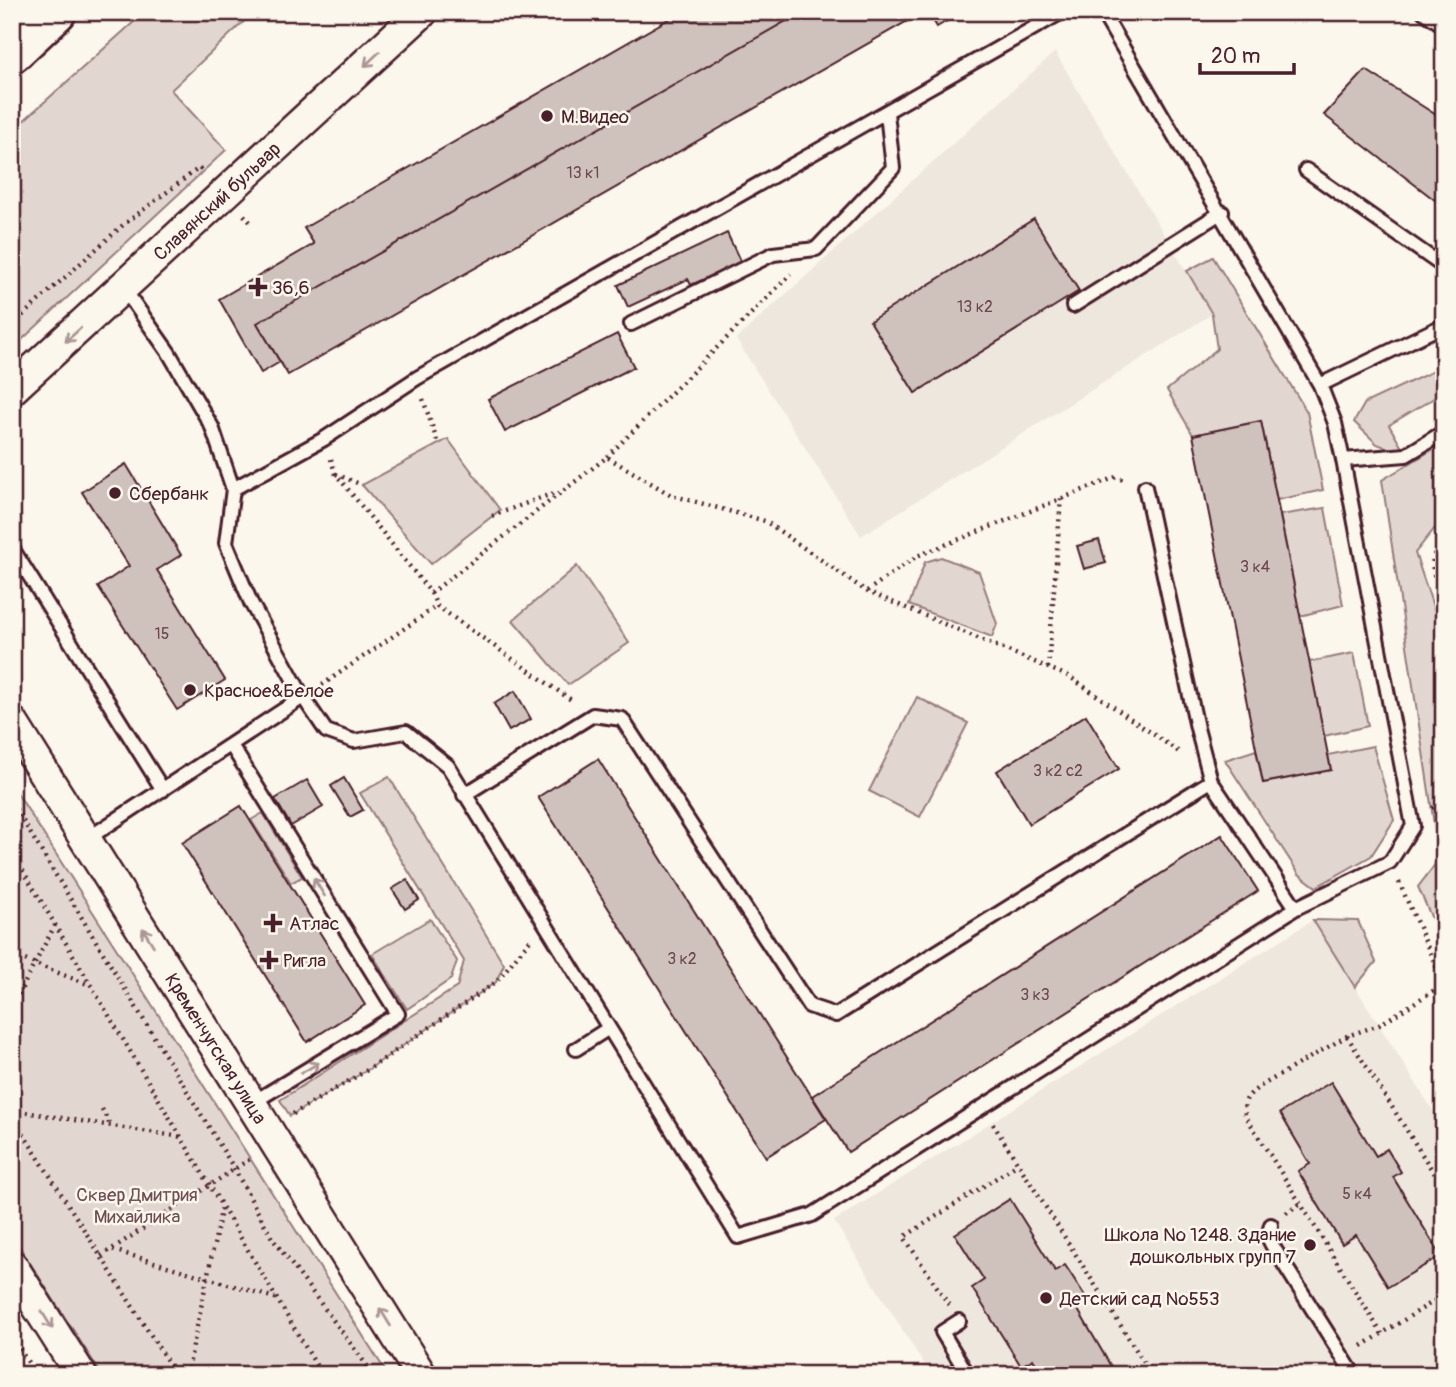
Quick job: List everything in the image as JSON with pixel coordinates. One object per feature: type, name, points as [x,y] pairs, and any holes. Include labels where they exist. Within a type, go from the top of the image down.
[{"type":"main road","points":[[12,53],[56,12]]},
{"type":"street","name":"Славянский бульвар","points":[[12,389],[124,289],[422,12]]},
{"type":"street","name":"Кременчугская улица","points":[[12,723],[421,1375]]},
{"type":"street","points":[[12,1266],[81,1375]]},
{"type":"lane","points":[[233,489],[324,439],[417,378],[1062,12]]},
{"type":"lane","points":[[124,289],[169,353],[212,427],[233,489],[226,543],[251,603],[303,697],[326,731],[354,741],[406,732],[448,766],[464,796],[738,1237],[812,1215],[1296,908],[1390,862],[1413,826],[1335,423],[1320,385],[1222,212],[1102,12]]},
{"type":"lane","points":[[1424,12],[1444,26]]},
{"type":"lane","points":[[631,324],[773,254],[816,249],[893,168],[887,113]]},
{"type":"lane","points":[[1306,170],[1444,267]]},
{"type":"lane","points":[[1073,306],[1222,212]]},
{"type":"lane","points":[[1320,385],[1444,325]]},
{"type":"lane","points":[[1343,460],[1406,454],[1444,432]]},
{"type":"lane","points":[[1146,487],[1210,776],[1296,908]]},
{"type":"lane","points":[[12,548],[163,790]]},
{"type":"lane","points":[[87,839],[303,697]]},
{"type":"lane","points":[[464,796],[593,715],[622,719],[809,1006],[836,1015],[1210,776]]},
{"type":"lane","points":[[231,745],[398,1014],[251,1103]]},
{"type":"lane","points":[[576,1049],[609,1028]]},
{"type":"lane","points":[[1271,1225],[1268,1237],[1272,1245],[1354,1375]]},
{"type":"lane","points":[[959,1321],[942,1332],[968,1375]]},
{"type":"path","points":[[12,325],[123,225],[199,168]]},
{"type":"path","points":[[431,593],[607,457],[816,249]]},
{"type":"path","points":[[417,378],[438,444]]},
{"type":"path","points":[[324,439],[335,473],[431,593],[438,606],[593,715]]},
{"type":"path","points":[[607,457],[671,495],[765,521],[866,591],[1070,677],[1210,776]]},
{"type":"path","points":[[335,473],[362,485]]},
{"type":"path","points":[[866,591],[918,556],[1116,477],[1146,487]]},
{"type":"path","points":[[492,516],[560,491]]},
{"type":"path","points":[[1048,668],[1061,498]]},
{"type":"path","points":[[1444,543],[1433,552],[1431,563],[1444,602]]},
{"type":"path","points":[[303,697],[438,606]]},
{"type":"path","points":[[12,803],[235,1170],[272,1238],[374,1375]]},
{"type":"path","points":[[12,852],[322,1375]]},
{"type":"path","points":[[1382,1334],[1245,1115],[1243,1105],[1247,1096],[1259,1087],[1347,1036],[1379,1025],[1444,984],[1390,862]]},
{"type":"path","points":[[290,1116],[369,1069],[496,982],[543,924]]},
{"type":"path","points":[[12,1007],[37,965],[55,925]]},
{"type":"path","points":[[12,955],[92,986]]},
{"type":"path","points":[[1347,1036],[1444,1189]]},
{"type":"path","points":[[983,1108],[1152,1375]]},
{"type":"path","points":[[102,1109],[110,1126]]},
{"type":"path","points":[[12,1110],[182,1137]]},
{"type":"path","points":[[12,1116],[176,1375]]},
{"type":"path","points":[[101,1256],[211,1187],[256,1155]]},
{"type":"path","points":[[959,1321],[904,1237],[1018,1164]]},
{"type":"path","points":[[187,1375],[222,1205]]},
{"type":"path","points":[[112,1250],[277,1298]]},
{"type":"path","points":[[1343,1358],[1444,1294]]},
{"type":"path","points":[[12,1337],[36,1375]]},
{"type":"shaded area","points":[[1055,52],[1212,314],[861,536],[736,339]]},
{"type":"shaded area","points":[[1313,920],[1444,1128],[1444,1361],[1422,1375],[931,1375],[834,1221]]},
{"type":"green space","points":[[145,12],[254,12],[171,90],[226,150],[12,349],[12,131]]},
{"type":"green space","points":[[1213,257],[1307,412],[1323,490],[1277,500],[1261,421],[1193,435],[1167,390],[1217,349],[1212,314],[1187,271]]},
{"type":"green space","points":[[1444,366],[1444,392],[1389,425],[1406,455],[1377,444],[1354,422],[1365,403]]},
{"type":"green space","points":[[448,439],[500,510],[431,564],[362,485]]},
{"type":"green space","points":[[1444,443],[1444,524],[1435,528],[1415,553],[1444,639],[1444,851],[1435,831],[1382,480]]},
{"type":"green space","points":[[1325,508],[1343,605],[1300,616],[1280,515]]},
{"type":"green space","points":[[941,557],[979,572],[997,624],[992,637],[909,605],[925,562]]},
{"type":"green space","points":[[577,566],[629,643],[568,685],[513,620]]},
{"type":"green space","points":[[1354,653],[1368,726],[1324,736],[1309,662]]},
{"type":"green space","points":[[917,697],[968,723],[920,817],[869,791]]},
{"type":"green space","points":[[1373,746],[1394,820],[1371,856],[1316,887],[1299,874],[1225,760],[1256,750],[1263,783],[1331,770],[1328,755]]},
{"type":"green space","points":[[389,777],[504,964],[496,982],[369,1069],[290,1116],[280,1100],[457,987],[464,961],[360,793]]},
{"type":"green space","name":"Сквер Дмитрия Михайлика","points":[[12,785],[388,1375],[102,1375],[12,1235]]},
{"type":"green space","points":[[263,813],[302,877],[291,883],[251,820]]},
{"type":"green space","points":[[1444,853],[1444,946],[1418,887]]},
{"type":"green space","points":[[430,919],[457,961],[451,979],[407,1009],[372,954]]},
{"type":"green space","points":[[1313,920],[1358,921],[1376,962],[1355,987]]},
{"type":"building","points":[[681,12],[802,12],[257,323],[280,362],[261,373],[219,299],[314,244],[304,228]]},
{"type":"building","points":[[802,12],[905,12],[909,20],[288,375],[257,323]]},
{"type":"building","points":[[939,12],[962,12],[937,27],[931,17]]},
{"type":"building","points":[[1366,70],[1444,120],[1444,207],[1324,115]]},
{"type":"building","points":[[1034,219],[1079,291],[915,393],[870,321]]},
{"type":"building","points":[[727,233],[741,263],[691,285],[688,279],[628,307],[618,285]]},
{"type":"building","points":[[617,334],[634,367],[505,432],[488,399]]},
{"type":"building","points":[[1261,421],[1331,770],[1263,783],[1193,435]]},
{"type":"building","points":[[126,464],[181,555],[157,570],[225,680],[177,710],[98,587],[129,566],[82,492]]},
{"type":"building","points":[[1099,540],[1106,563],[1084,569],[1077,546]]},
{"type":"building","points":[[515,691],[531,719],[509,731],[494,704]]},
{"type":"building","points":[[1086,715],[1119,769],[1029,824],[997,771]]},
{"type":"building","points":[[598,759],[826,1119],[766,1157],[538,797]]},
{"type":"building","points":[[344,778],[363,810],[350,817],[331,786]]},
{"type":"building","points":[[307,780],[323,807],[291,826],[275,799]]},
{"type":"building","name":"Атлас","points":[[241,806],[365,1005],[307,1042],[182,843]]},
{"type":"building","points":[[1222,835],[1258,891],[848,1152],[812,1096]]},
{"type":"building","points":[[407,880],[419,900],[405,909],[392,889]]},
{"type":"building","points":[[1331,1082],[1376,1156],[1387,1149],[1401,1172],[1393,1177],[1441,1256],[1388,1287],[1356,1235],[1342,1244],[1298,1171],[1310,1164],[1280,1113]]},
{"type":"building","points":[[1010,1199],[1055,1271],[1065,1265],[1085,1296],[1074,1303],[1116,1375],[1043,1375],[1033,1359],[1021,1366],[972,1288],[984,1280],[955,1234]]},
{"type":"place","name":"М.Видео","points":[[547,116]]},
{"type":"place","name":"36,6","points":[[258,287]]},
{"type":"place","name":"Сбербанк","points":[[115,493]]},
{"type":"place","name":"Красное&Белое","points":[[190,690]]},
{"type":"place","name":"Атлас","points":[[273,923]]},
{"type":"place","name":"Ригла","points":[[269,960]]},
{"type":"place","name":"Школа № 1248. Здание дошкольных групп 7","points":[[1310,1245]]},
{"type":"place","name":"Детский сад №553","points":[[1046,1298]]}]
